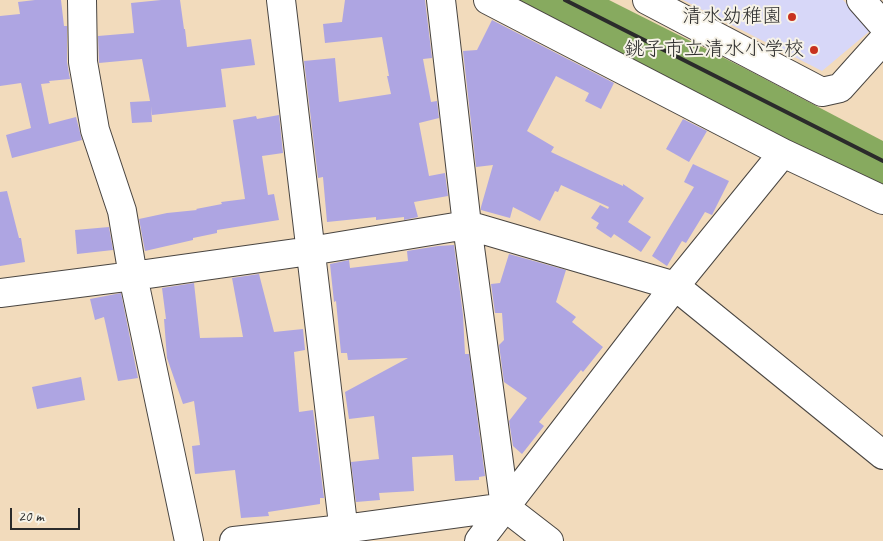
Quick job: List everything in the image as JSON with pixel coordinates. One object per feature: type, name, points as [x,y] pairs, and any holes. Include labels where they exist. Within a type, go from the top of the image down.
[{"type":"street","points":[[82,0],[83,62],[95,130],[122,211],[133,276],[189,541]]},
{"type":"street","points":[[281,0],[344,535]]},
{"type":"street","points":[[441,0],[467,225],[505,507],[549,541]]},
{"type":"street","points":[[488,0],[783,153],[883,200]]},
{"type":"street","points":[[647,0],[822,92],[840,88],[883,40]]},
{"type":"street","points":[[861,0],[883,25]]},
{"type":"street","points":[[479,541],[675,286],[783,153]]},
{"type":"street","points":[[0,293],[310,251],[467,225],[675,286],[883,455]]},
{"type":"street","points":[[234,541],[344,535],[505,507]]},
{"type":"shaded area","name":"銚子市立清水小学校","points":[[683,0],[843,0],[871,30],[822,71]]},
{"type":"green space","points":[[501,0],[609,0],[746,69],[883,141],[883,194]]},
{"type":"building","points":[[61,0],[64,26],[67,26],[67,62],[70,79],[49,81],[50,83],[41,84],[49,124],[76,117],[82,140],[12,158],[6,135],[31,128],[21,83],[0,86],[0,16],[20,14],[18,2]]},
{"type":"building","points":[[180,0],[187,47],[251,39],[255,65],[221,69],[226,107],[152,115],[151,106],[152,122],[132,123],[130,102],[150,101],[142,59],[99,63],[98,36],[134,33],[131,3]]},
{"type":"building","points":[[345,0],[425,0],[432,58],[423,59],[431,102],[437,101],[439,118],[419,123],[429,176],[445,173],[448,196],[414,202],[418,217],[404,220],[404,217],[376,220],[376,217],[327,222],[323,177],[318,178],[304,61],[335,58],[339,102],[391,94],[382,37],[325,43],[323,24],[342,22]]},
{"type":"building","points":[[492,20],[614,83],[601,109],[585,101],[589,93],[556,76],[527,131],[554,147],[551,152],[623,186],[623,184],[644,198],[628,222],[651,237],[641,252],[614,234],[611,238],[596,228],[599,223],[591,218],[600,205],[608,209],[609,207],[561,185],[558,192],[555,191],[540,221],[513,207],[510,218],[481,210],[493,165],[476,167],[463,51],[477,50]]},
{"type":"building","points":[[279,115],[283,153],[262,156],[268,195],[274,194],[279,220],[217,230],[217,233],[193,238],[193,240],[145,251],[139,219],[167,213],[197,210],[222,204],[221,202],[245,199],[233,120],[256,116],[257,119]]},
{"type":"building","points":[[683,119],[707,131],[689,162],[666,149]]},
{"type":"building","points":[[693,164],[729,181],[712,215],[705,212],[686,243],[682,241],[667,266],[652,256],[694,187],[684,182]]},
{"type":"building","points":[[7,191],[19,238],[21,238],[25,262],[0,266],[0,192]]},
{"type":"building","points":[[109,227],[113,250],[77,254],[75,230]]},
{"type":"building","points":[[454,245],[463,315],[465,354],[469,354],[485,476],[479,477],[479,480],[455,481],[453,455],[412,457],[414,491],[379,493],[380,500],[356,502],[351,462],[379,459],[374,416],[349,419],[345,392],[408,358],[348,360],[347,353],[341,353],[330,264],[349,260],[350,268],[408,261],[407,251]]},
{"type":"building","points":[[509,254],[566,270],[556,302],[576,317],[572,322],[603,347],[583,372],[581,370],[539,422],[544,426],[522,454],[513,446],[509,421],[527,398],[504,382],[499,345],[504,340],[502,313],[495,313],[491,284],[500,283]]},
{"type":"building","points":[[259,274],[274,332],[303,329],[305,350],[294,352],[299,412],[313,410],[324,498],[320,498],[320,504],[268,512],[269,516],[241,518],[235,470],[195,474],[192,446],[200,445],[194,401],[183,404],[167,358],[164,319],[166,319],[162,288],[194,283],[200,338],[243,337],[232,278]]},
{"type":"building","points":[[121,293],[138,378],[118,381],[104,317],[95,320],[90,299]]},
{"type":"building","points":[[81,377],[85,400],[37,409],[32,387]]},
{"type":"railway","points":[[565,0],[883,161]]},
{"type":"place","name":"清水幼稚園","points":[[792,17]]},
{"type":"place","name":"銚子市立清水小学校","points":[[814,50]]}]
